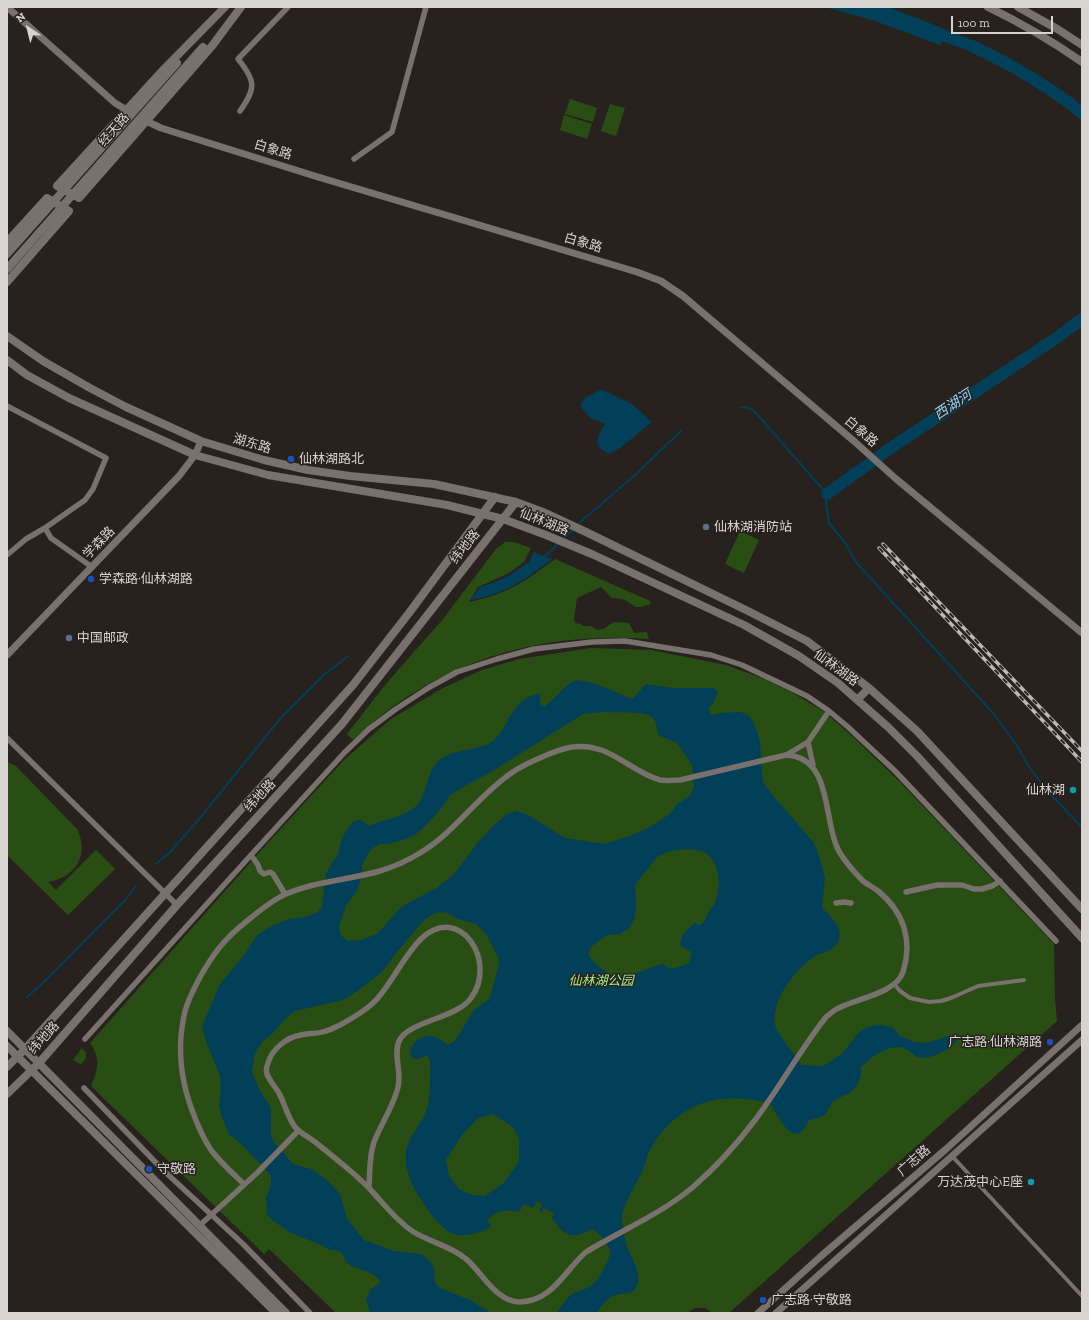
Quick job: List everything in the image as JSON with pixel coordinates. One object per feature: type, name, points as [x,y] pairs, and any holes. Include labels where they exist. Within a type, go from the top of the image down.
[{"type":"main road","points":[[226,7],[164,69],[57,186],[79,198],[212,46],[241,7]]},
{"type":"main road","name":"经天路","points":[[7,254],[226,7]]},
{"type":"main road","name":"经天路","points":[[7,269],[174,79],[241,7]]},
{"type":"main road","points":[[988,7],[1021,23],[1045,37],[1082,62]]},
{"type":"main road","points":[[1018,7],[1082,44]]},
{"type":"main road","points":[[58,205],[69,192]]},
{"type":"main road","points":[[7,242],[47,198],[69,211],[7,282]]},
{"type":"main road","name":"湖东路","points":[[7,336],[43,362],[126,408],[201,441],[264,460],[308,470],[350,476],[434,484],[516,502]]},
{"type":"main road","name":"湖东路","points":[[7,360],[27,375],[69,398],[195,455],[268,475],[447,505],[503,519]]},
{"type":"main road","name":"纬地路","points":[[7,1067],[26,1049],[353,685],[409,614],[495,497]]},
{"type":"main road","name":"纬地路","points":[[7,1094],[38,1063],[177,905],[342,724],[516,502]]},
{"type":"main road","name":"仙林湖路","points":[[516,502],[563,521],[807,641],[869,688],[917,731],[1082,909]]},
{"type":"main road","name":"仙林湖路","points":[[503,519],[570,545],[744,625],[799,656],[838,683],[858,699],[917,756],[1082,938]]},
{"type":"main road","points":[[858,699],[869,688]]},
{"type":"main road","points":[[7,1031],[286,1313]]},
{"type":"main road","points":[[7,1046],[276,1313]]},
{"type":"street","name":"白象路","points":[[7,7],[115,103],[146,121],[162,128],[318,177],[637,272],[661,281],[683,296],[855,442],[895,478],[1082,633]]},
{"type":"street","points":[[240,111],[250,97],[252,85],[248,71],[238,59],[288,7]]},
{"type":"street","points":[[354,159],[392,132],[426,7]]},
{"type":"street","points":[[7,406],[106,458],[93,489],[85,500],[45,528],[26,539],[7,555]]},
{"type":"street","name":"学森路","points":[[7,655],[180,476],[195,455],[201,441]]},
{"type":"street","points":[[45,528],[51,538],[92,567]]},
{"type":"street","points":[[85,1039],[345,752],[369,729],[428,688],[457,672],[534,649],[592,642],[625,641],[711,655],[742,665],[807,696],[829,711],[848,727],[895,772],[1056,941]]},
{"type":"street","points":[[786,755],[796,751],[808,742],[829,711]]},
{"type":"street","points":[[7,738],[177,905]]},
{"type":"street","points":[[368,1188],[373,1146],[378,1130],[395,1097],[400,1081],[397,1050],[399,1040],[409,1031],[460,1008],[467,1003],[473,995],[481,974],[480,963],[475,946],[464,933],[449,928],[441,928],[430,932],[414,947],[376,1000],[367,1008],[326,1032],[298,1035],[282,1043],[268,1064],[266,1071],[268,1077],[278,1090],[292,1124],[298,1131],[328,1152],[368,1188],[398,1220],[428,1240],[457,1252],[468,1260],[497,1291],[510,1300],[518,1302],[538,1298],[549,1292],[557,1285],[578,1259],[597,1245],[655,1213],[697,1183],[732,1148],[764,1108],[826,1017],[836,1010],[886,989],[900,978],[905,961],[908,941],[905,930],[898,915],[888,900],[863,881],[840,853],[832,836],[823,788],[811,760],[808,742]]},
{"type":"street","points":[[244,1184],[217,1158],[196,1121],[186,1093],[181,1070],[180,1049],[185,1010],[192,992],[205,968],[220,945],[262,909],[285,894],[320,883],[382,871],[397,865],[436,842],[488,792],[510,774],[527,764],[555,752],[573,747],[605,751],[644,773],[660,780],[680,780],[786,755],[796,755],[801,757],[814,769]]},
{"type":"street","points":[[251,855],[260,871],[264,874],[270,872],[273,874],[285,894]]},
{"type":"street","points":[[906,892],[937,885],[962,885],[974,889],[982,889],[992,886],[1000,881]]},
{"type":"street","points":[[836,903],[851,903]]},
{"type":"street","points":[[894,984],[900,991],[910,998],[929,1002],[951,998],[978,986],[1024,980]]},
{"type":"street","name":"广志路","points":[[758,1313],[820,1257],[945,1150],[1082,1025]]},
{"type":"street","name":"广志路","points":[[776,1313],[1082,1040]]},
{"type":"street","points":[[84,1088],[158,1164],[242,1244],[310,1313]]},
{"type":"street","points":[[199,1226],[244,1184],[257,1174],[298,1131]]},
{"type":"street","points":[[952,1156],[1082,1296]]},
{"type":"green space","points":[[570,99],[597,108],[593,122],[565,114]]},
{"type":"green space","points":[[610,104],[625,108],[616,136],[601,131]]},
{"type":"green space","points":[[564,115],[592,124],[587,139],[560,130]]},
{"type":"green space","points":[[740,531],[759,540],[744,573],[725,564]]},
{"type":"green space","points":[[505,542],[514,542],[531,548],[524,562],[509,573],[478,587],[469,602],[505,591],[525,581],[555,559],[650,601],[651,604],[635,607],[625,600],[612,598],[601,587],[577,598],[574,619],[576,624],[579,623],[583,626],[591,626],[597,630],[604,629],[614,622],[629,623],[634,633],[647,632],[649,639],[619,638],[559,641],[529,646],[472,663],[418,690],[401,701],[353,740],[347,734],[385,685],[443,619],[496,549]]},
{"type":"green space","name":"仙林湖公园","points":[[591,648],[651,650],[726,665],[762,678],[793,693],[823,711],[851,735],[900,782],[1054,944],[1057,1021],[729,1313],[712,1313],[705,1308],[695,1308],[687,1313],[680,1313],[678,1311],[676,1313],[336,1313],[269,1249],[264,1254],[91,1086],[97,1069],[97,1059],[90,1043],[265,846],[344,760],[391,719],[443,688],[482,670],[519,659]]},
{"type":"green space","points":[[7,762],[16,766],[77,829],[81,839],[82,848],[78,864],[66,876],[58,880],[48,882],[56,890],[96,850],[115,869],[68,915],[7,855]]},
{"type":"green space","points":[[82,1048],[86,1053],[86,1058],[81,1064],[73,1060]]},
{"type":"water","points":[[824,7],[888,7],[950,31],[940,45],[872,20]]},
{"type":"water","points":[[601,389],[632,404],[652,422],[620,448],[609,454],[603,451],[597,441],[605,424],[590,418],[580,406],[585,398]]},
{"type":"water","points":[[534,552],[552,559],[514,585],[494,594],[471,600],[480,587],[510,575],[529,562]]},
{"type":"water","points":[[576,680],[590,683],[604,687],[631,699],[646,684],[673,688],[713,688],[718,691],[714,702],[708,709],[710,713],[713,715],[720,713],[741,712],[749,716],[754,723],[760,742],[763,782],[776,800],[814,843],[825,877],[822,908],[832,917],[840,934],[836,945],[830,950],[815,956],[800,969],[786,986],[777,1005],[775,1015],[776,1028],[802,1065],[823,1066],[842,1054],[858,1033],[867,1027],[880,1025],[892,1027],[900,1036],[914,1042],[924,1043],[947,1036],[954,1036],[957,1040],[950,1047],[934,1056],[923,1058],[913,1055],[904,1048],[899,1047],[893,1047],[878,1053],[861,1067],[861,1076],[858,1084],[851,1092],[833,1101],[825,1115],[809,1120],[804,1129],[798,1133],[793,1133],[788,1130],[770,1103],[752,1100],[728,1098],[710,1101],[679,1116],[662,1132],[649,1152],[642,1172],[623,1212],[622,1222],[626,1242],[638,1274],[635,1289],[629,1293],[613,1296],[605,1302],[596,1313],[556,1313],[570,1296],[592,1285],[602,1273],[611,1253],[606,1242],[598,1233],[592,1229],[579,1235],[564,1232],[552,1218],[554,1213],[544,1208],[542,1212],[539,1211],[542,1204],[537,1201],[533,1208],[524,1204],[519,1212],[498,1212],[487,1220],[491,1226],[477,1233],[460,1235],[451,1233],[442,1227],[431,1214],[418,1195],[408,1174],[406,1167],[406,1152],[408,1144],[427,1109],[430,1092],[430,1060],[427,1055],[419,1059],[412,1058],[410,1053],[411,1048],[415,1042],[428,1036],[437,1038],[447,1045],[452,1043],[474,1010],[490,998],[499,964],[499,959],[486,934],[476,924],[458,919],[445,912],[435,913],[424,920],[382,972],[359,990],[343,1000],[295,1011],[285,1019],[273,1033],[262,1042],[255,1054],[252,1072],[260,1091],[271,1108],[271,1135],[274,1142],[293,1164],[311,1169],[327,1180],[340,1194],[347,1219],[364,1240],[394,1251],[421,1254],[431,1262],[435,1271],[434,1278],[437,1286],[470,1300],[491,1313],[370,1313],[366,1299],[371,1289],[380,1283],[380,1280],[369,1272],[351,1266],[346,1262],[340,1251],[330,1250],[291,1233],[273,1221],[267,1214],[266,1198],[271,1183],[271,1176],[241,1144],[229,1134],[221,1115],[219,1105],[221,1091],[220,1076],[207,1044],[202,1026],[220,984],[245,954],[257,935],[288,919],[306,917],[318,912],[322,907],[326,873],[338,854],[342,838],[354,821],[361,820],[369,826],[398,816],[414,808],[422,797],[433,769],[442,758],[454,753],[488,744],[498,736],[516,707],[526,698],[540,693],[540,703],[541,705],[545,706]],"holes":[[[602,712],[642,713],[648,715],[655,721],[658,735],[677,743],[692,765],[694,787],[690,796],[677,804],[671,813],[652,826],[630,836],[604,844],[565,838],[528,815],[516,811],[507,814],[479,841],[454,874],[438,887],[401,907],[377,934],[361,940],[347,941],[340,934],[339,926],[346,906],[356,892],[360,882],[363,863],[371,849],[380,844],[388,844],[415,835],[440,810],[450,795],[491,772],[583,714]],[[689,849],[704,852],[713,862],[718,875],[719,882],[714,905],[700,925],[694,923],[682,936],[680,945],[691,952],[689,963],[670,969],[663,964],[631,975],[611,975],[597,965],[588,954],[592,946],[607,935],[620,934],[629,928],[635,918],[635,885],[657,857],[670,851]],[[493,1114],[513,1127],[519,1139],[519,1161],[504,1183],[485,1196],[472,1195],[459,1189],[449,1176],[446,1160],[462,1135],[478,1118]]]},
{"type":"waterway","points":[[932,31],[972,46],[1001,60],[1043,85],[1082,113]]},
{"type":"waterway","name":"西湖河","points":[[827,494],[892,447],[1055,339],[1082,319]]},
{"type":"waterway","points":[[741,407],[749,408],[755,412],[827,494],[826,503],[829,523],[846,544],[855,561],[994,714],[1017,746],[1029,767],[1048,792],[1082,827]]},
{"type":"waterway","points":[[577,525],[636,474],[681,431]]},
{"type":"waterway","points":[[563,539],[574,529]]},
{"type":"waterway","points":[[544,557],[560,542]]},
{"type":"waterway","points":[[156,864],[170,852],[200,818],[279,720],[325,674],[348,656]]},
{"type":"waterway","points":[[27,997],[43,983],[125,900],[136,886]]},
{"type":"railway","points":[[883,544],[1082,751]]},
{"type":"railway","points":[[879,548],[1082,762]]},
{"type":"place","name":"仙林湖路北","points":[[291,459]]},
{"type":"place","name":"仙林湖消防站","points":[[706,527]]},
{"type":"place","name":"学森路·仙林湖路","points":[[91,579]]},
{"type":"place","name":"中国邮政","points":[[69,638]]},
{"type":"place","name":"仙林湖","points":[[1073,790]]},
{"type":"place","name":"广志路·仙林湖路","points":[[1050,1042]]},
{"type":"place","name":"守敬路","points":[[149,1169]]},
{"type":"place","name":"万达茂中心E座","points":[[1031,1182]]},
{"type":"place","name":"广志路·守敬路","points":[[763,1300]]}]
